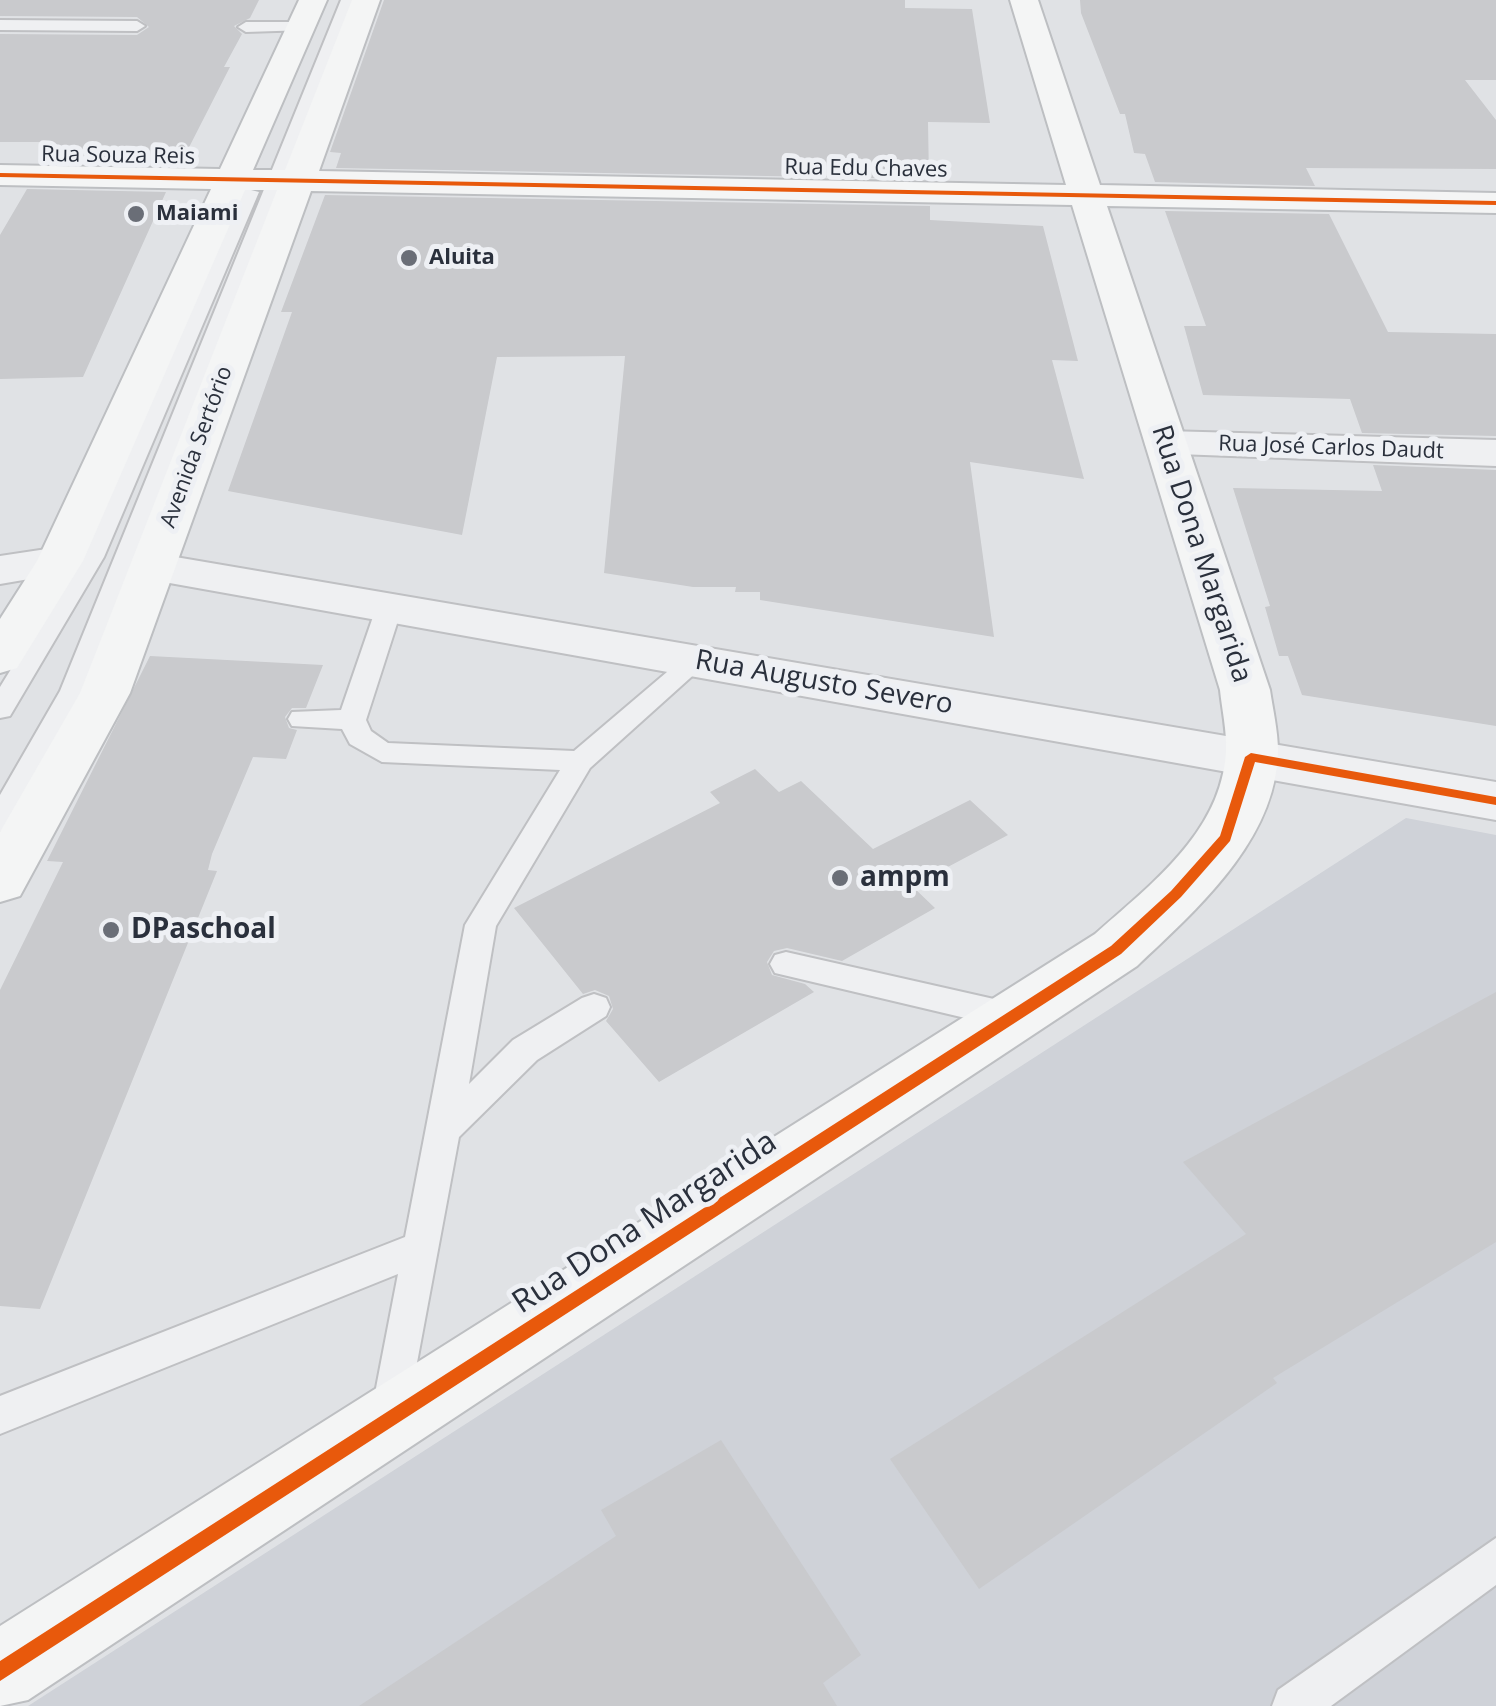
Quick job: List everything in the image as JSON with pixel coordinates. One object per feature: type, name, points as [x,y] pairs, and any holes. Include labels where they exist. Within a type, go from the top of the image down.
[{"type":"main road","name":"Avenida Sertório","points":[[0,657],[76,559],[265,174],[366,0]]},
{"type":"main road","name":"Rua Dona Margarida","points":[[0,1672],[1116,950],[1189,880],[1226,838],[1252,757],[1245,690],[1024,0]]},
{"type":"main road","name":"Avenida Sertório","points":[[0,881],[106,715],[106,693],[138,565],[265,174],[307,13]]},
{"type":"main road","name":"Rua Souza Reis","points":[[0,175],[265,174]]},
{"type":"main road","name":"Rua Edu Chaves","points":[[265,174],[1496,203]]},
{"type":"street","name":"Rua José Carlos Daudt","points":[[1166,444],[1496,454]]},
{"type":"street","points":[[0,570],[76,559]]},
{"type":"street","name":"Rua Augusto Severo","points":[[138,565],[1496,801]]},
{"type":"lane","points":[[270,142],[330,0]]},
{"type":"lane","points":[[265,174],[348,0]]},
{"type":"lane","points":[[246,27],[307,13]]},
{"type":"lane","points":[[0,25],[138,26]]},
{"type":"lane","points":[[0,709],[76,559]]},
{"type":"lane","points":[[0,821],[74,692],[138,565]]},
{"type":"lane","points":[[389,608],[352,720],[360,737],[382,752],[580,760]]},
{"type":"lane","points":[[390,1420],[481,925],[580,760],[696,661]]},
{"type":"lane","points":[[302,719],[352,720]]},
{"type":"lane","points":[[786,964],[1016,1017]]},
{"type":"lane","points":[[442,1132],[524,1050],[594,1007]]},
{"type":"lane","points":[[0,1415],[421,1248]]},
{"type":"lane","points":[[1294,1706],[1496,1560]]},
{"type":"shaded area","points":[[1406,818],[1496,835],[1496,1706],[28,1706]]},
{"type":"building","points":[[0,0],[259,0],[250,18],[234,26],[242,34],[224,67],[230,67],[180,165],[43,162],[51,142],[0,142],[0,34],[137,35],[149,27],[137,17],[0,16]]},
{"type":"building","points":[[384,0],[905,0],[905,8],[972,9],[990,123],[928,122],[929,179],[336,168],[341,153],[330,152]]},
{"type":"building","points":[[1080,0],[1496,0],[1496,80],[1465,80],[1496,120],[1496,169],[1306,168],[1315,186],[1155,182],[1145,154],[1134,153],[1125,114],[1120,114],[1081,13]]},
{"type":"building","points":[[27,189],[166,192],[83,377],[0,379],[0,235]]},
{"type":"building","points":[[325,195],[930,206],[930,220],[1043,226],[1078,361],[1052,360],[1084,479],[970,462],[994,637],[760,600],[760,592],[735,592],[736,587],[693,587],[604,573],[625,356],[497,357],[462,535],[228,491],[292,312],[281,312]]},
{"type":"building","points":[[1165,211],[1329,214],[1388,332],[1496,334],[1496,436],[1362,433],[1350,399],[1203,395],[1184,326],[1206,326]]},
{"type":"building","points":[[1373,465],[1496,470],[1496,726],[1302,695],[1288,656],[1279,656],[1265,607],[1270,606],[1233,488],[1382,491]]},
{"type":"building","name":"DPaschoal","points":[[150,656],[323,665],[306,708],[292,708],[285,717],[289,728],[297,730],[286,759],[253,757],[212,854],[208,870],[217,871],[40,1309],[0,1306],[0,990],[63,862],[47,861]]},
{"type":"building","points":[[755,769],[779,792],[801,781],[873,849],[970,800],[1008,835],[912,886],[935,908],[842,961],[787,948],[774,951],[767,962],[772,975],[805,984],[814,992],[659,1082],[606,1021],[613,1009],[609,996],[595,990],[583,994],[514,908],[720,803],[710,792]]},
{"type":"building","points":[[1496,992],[1496,1242],[1273,1378],[1277,1383],[979,1589],[890,1459],[1246,1234],[1183,1162]]},
{"type":"building","points":[[721,1440],[861,1655],[823,1683],[837,1706],[359,1706],[616,1536],[601,1510]]},
{"type":"cycle path","points":[[0,175],[1496,203]]},
{"type":"cycle path","points":[[0,1672],[1116,950],[1176,894],[1226,838],[1251,757],[1496,801]]},
{"type":"place","name":"Maiami","points":[[136,214]]},
{"type":"place","name":"Aluita","points":[[409,258]]},
{"type":"place","name":"ampm","points":[[840,878]]},
{"type":"place","name":"DPaschoal","points":[[111,930]]}]
